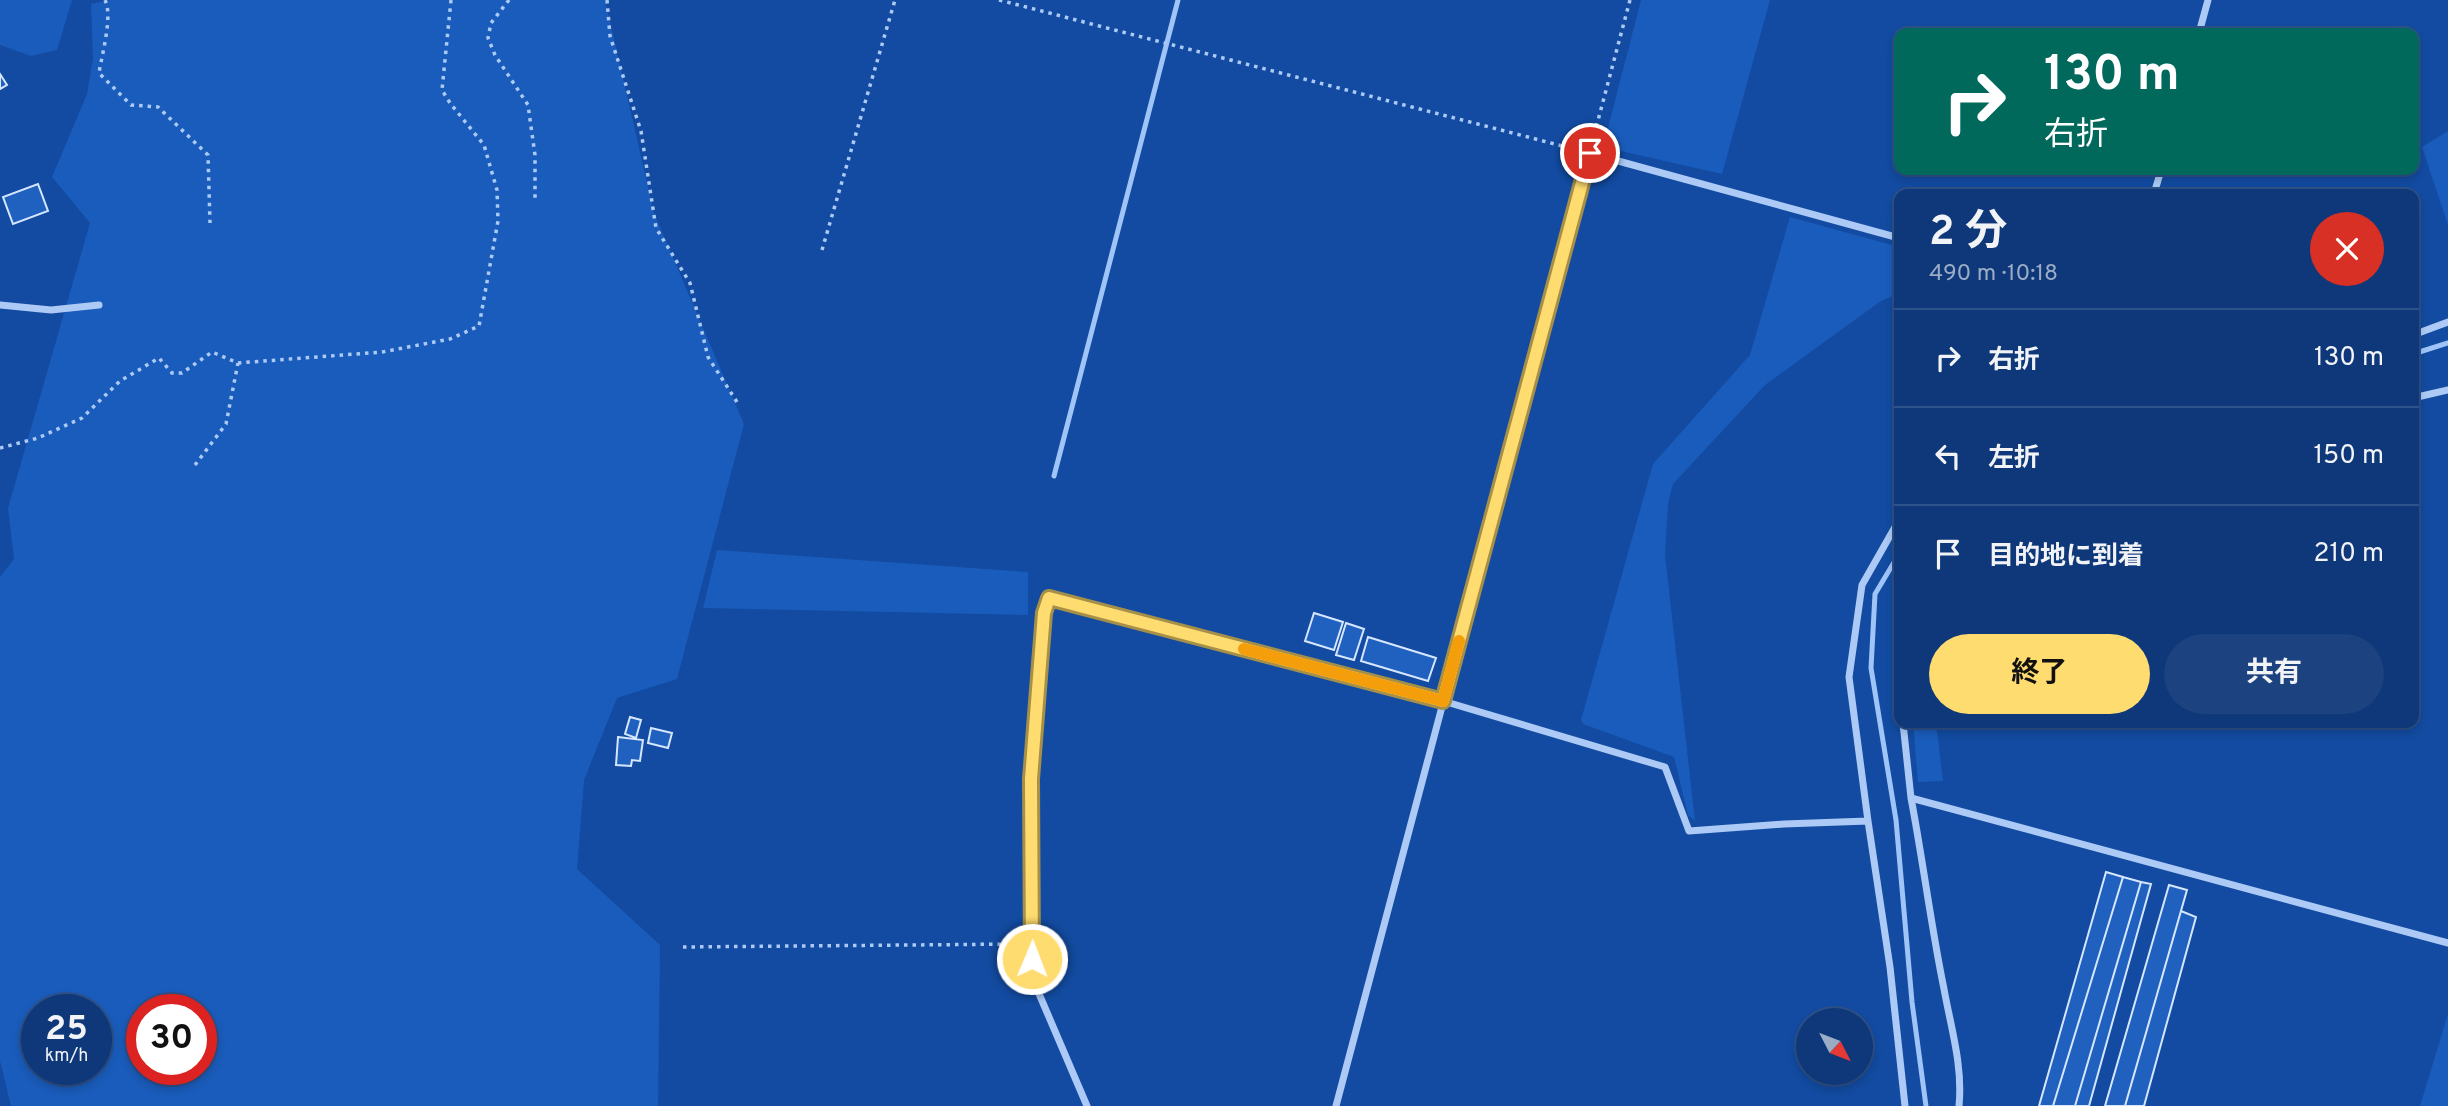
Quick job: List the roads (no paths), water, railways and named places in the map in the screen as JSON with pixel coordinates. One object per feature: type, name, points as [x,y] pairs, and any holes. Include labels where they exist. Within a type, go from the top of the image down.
[{"type":"street","points":[[2200,28],[2208,0]]},
{"type":"street","points":[[1336,1106],[1590,153],[1894,237]]},
{"type":"street","points":[[0,305],[51,310],[99,305]]},
{"type":"street","points":[[2419,333],[2448,321]]},
{"type":"street","points":[[2419,397],[2448,390]]},
{"type":"street","points":[[1894,529],[1862,585],[1849,677],[1890,967],[1905,1106]]},
{"type":"street","points":[[1087,1106],[1031,975],[1034,944],[1031,779],[1044,613],[1049,598],[1443,701],[1665,767],[1689,831],[1868,821]]},
{"type":"street","points":[[1904,728],[1911,798],[1955,1041],[1959,1106]]},
{"type":"street","points":[[1911,798],[2448,943]]},
{"type":"waterway","points":[[1054,476],[1178,0]]},
{"type":"waterway","points":[[2419,352],[2448,343]]},
{"type":"waterway","points":[[1894,562],[1875,594],[1871,668],[1896,820],[1912,1002],[1926,1106]]}]
